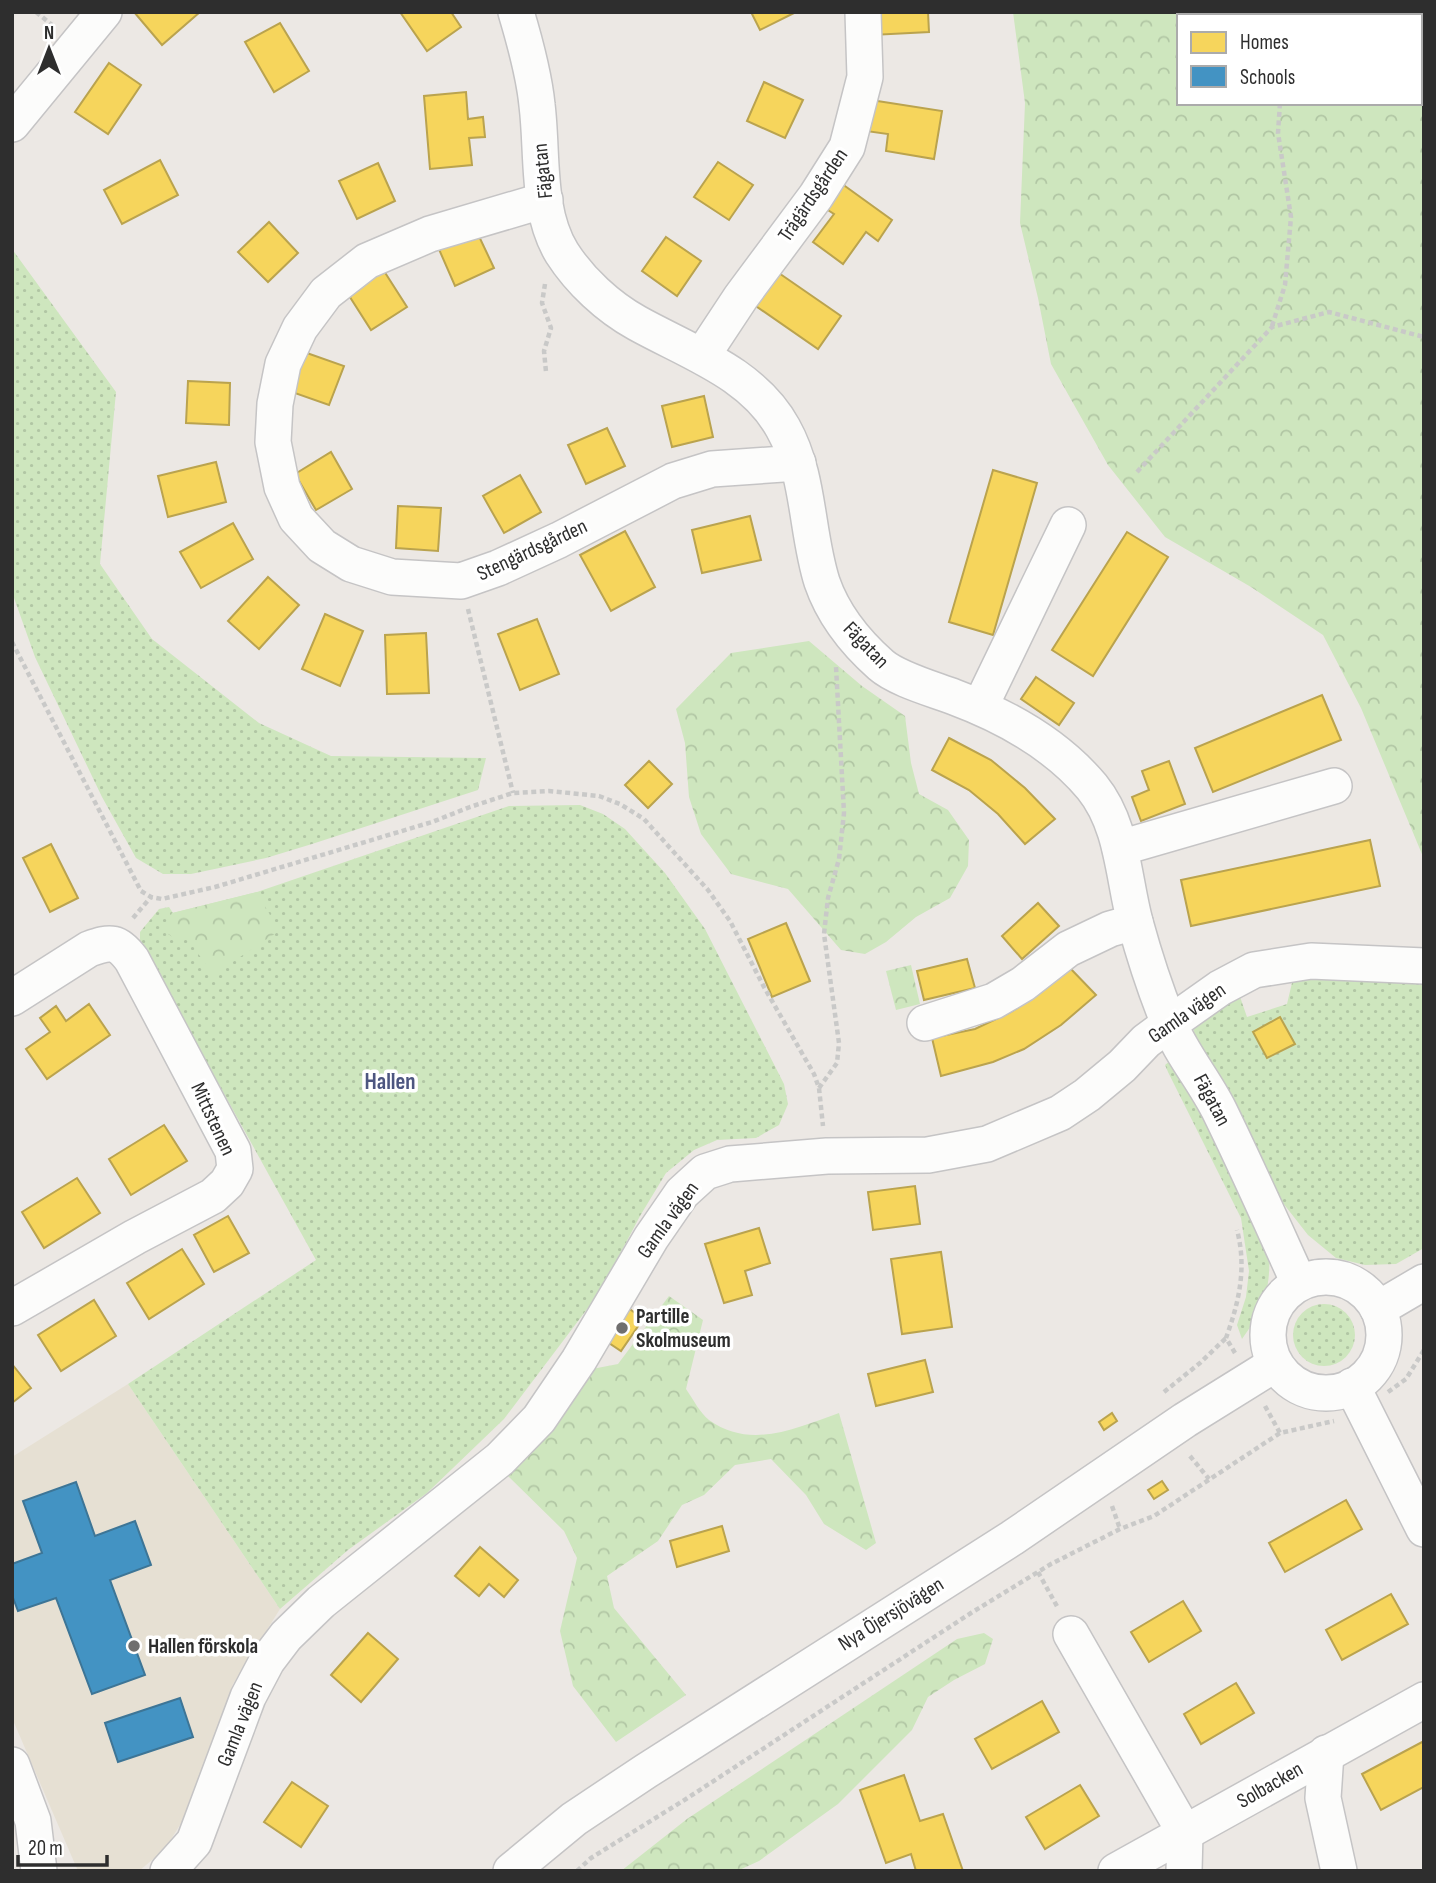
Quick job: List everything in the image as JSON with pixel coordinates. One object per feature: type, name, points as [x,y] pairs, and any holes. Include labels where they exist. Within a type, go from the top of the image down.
[{"type":"street","points":[[12,124],[104,12]]},
{"type":"street","name":"Fägatan","points":[[516,12],[537,101],[545,200],[553,235],[562,252],[581,279],[612,306],[634,322],[702,356],[752,388],[782,426],[798,463],[822,582],[846,629],[885,669],[980,707],[1034,735],[1094,789],[1120,848],[1135,922],[1169,1024],[1218,1107],[1300,1283]]},
{"type":"street","name":"Trägärdsgården","points":[[702,356],[848,147],[864,77],[863,12]]},
{"type":"street","name":"Stengärdsgården","points":[[545,200],[460,223],[367,261],[326,293],[300,328],[283,364],[275,404],[273,442],[282,487],[296,518],[322,546],[351,565],[392,578],[461,582],[559,540],[673,481],[712,469],[798,463]]},
{"type":"street","points":[[980,707],[1068,525]]},
{"type":"street","points":[[1120,848],[1334,786]]},
{"type":"street","points":[[925,1023],[994,1001],[1023,984],[1068,949],[1110,929],[1135,922]]},
{"type":"street","name":"Mittstenen","points":[[12,998],[89,949],[113,943],[124,950],[132,960],[233,1151],[235,1169],[227,1183],[213,1196],[135,1237],[12,1308]]},
{"type":"street","name":"Gamla vägen","points":[[168,1871],[194,1842],[248,1697],[267,1661],[286,1636],[321,1602],[500,1460],[539,1419],[579,1360],[651,1238],[682,1193],[705,1172],[730,1164],[827,1156],[928,1155],[987,1144],[1069,1107],[1113,1073],[1146,1041],[1220,988],[1254,970],[1311,961],[1424,966]]},
{"type":"street","points":[[1326,1277],[1344,1280],[1367,1294],[1378,1309],[1384,1330],[1381,1353],[1357,1397],[1311,1391],[1289,1379],[1263,1371],[1271,1316],[1285,1294],[1300,1283],[1326,1277]]},
{"type":"street","points":[[1378,1309],[1424,1282]]},
{"type":"street","name":"Nya Öjersjövägen","points":[[511,1871],[574,1819],[636,1777],[1012,1538],[1185,1420],[1263,1371]]},
{"type":"street","points":[[1357,1397],[1424,1530]]},
{"type":"street","points":[[1071,1633],[1185,1833],[1184,1871]]},
{"type":"street","name":"Solbacken","points":[[1116,1871],[1424,1700]]},
{"type":"street","points":[[1326,1753],[1324,1798],[1339,1871]]},
{"type":"street","points":[[12,1765],[33,1821],[39,1871]]},
{"type":"path","points":[[1137,472],[1272,327],[1284,285],[1291,217],[1278,133],[1280,105]]},
{"type":"path","points":[[546,372],[544,351],[551,328],[542,303],[553,235]]},
{"type":"path","points":[[1272,327],[1329,312],[1424,337]]},
{"type":"path","points":[[461,582],[513,793]]},
{"type":"path","points":[[819,1088],[837,1063],[839,1043],[824,934],[828,898],[839,859],[844,813],[836,653],[846,629]]},
{"type":"path","points":[[12,642],[141,891],[151,897],[162,899],[229,883],[432,822],[513,793],[549,791],[599,796],[620,804],[644,819],[708,890],[730,922],[814,1074],[819,1088],[827,1156]]},
{"type":"path","points":[[1155,1399],[1226,1338],[1238,1305],[1243,1273],[1240,1241],[1234,1218]]},
{"type":"path","points":[[1226,1338],[1263,1371],[1280,1433]]},
{"type":"path","points":[[578,1871],[591,1858],[1038,1572],[1120,1529],[1154,1516],[1280,1433],[1334,1421],[1357,1397],[1406,1379],[1424,1350]]},
{"type":"path","points":[[1183,1458],[1192,1455],[1209,1479]]},
{"type":"path","points":[[1110,1502],[1120,1529]]},
{"type":"path","points":[[1038,1572],[1071,1633]]},
{"type":"shaded area","name":"Hallen förskola","points":[[128,1384],[280,1609],[233,1684],[199,1787],[188,1812],[165,1849],[139,1871],[78,1871],[12,1718],[12,1457]]},
{"type":"green space","points":[[1013,12],[1424,12],[1424,859],[1361,708],[1323,635],[1251,587],[1165,537],[1108,465],[1051,364],[1020,223],[1025,103]]},
{"type":"green space","points":[[12,249],[116,392],[100,564],[152,639],[259,723],[331,756],[486,758],[478,790],[266,858],[191,874],[163,874],[136,858],[102,797],[35,657],[13,595]]},
{"type":"green space","points":[[809,641],[862,686],[905,716],[911,763],[919,794],[948,810],[969,840],[968,866],[950,898],[916,917],[886,942],[865,954],[841,950],[788,889],[731,874],[701,834],[689,797],[685,743],[676,709],[731,653]]},
{"type":"green space","points":[[580,805],[603,814],[625,829],[665,873],[705,929],[784,1084],[788,1104],[779,1125],[756,1138],[717,1140],[694,1150],[666,1173],[600,1292],[504,1419],[427,1493],[348,1550],[280,1609],[128,1384],[316,1260],[140,942],[140,932],[159,909],[169,907],[173,913],[257,892],[509,806]]},
{"type":"green space","points":[[257,892],[279,931],[213,975],[188,939],[177,940],[168,934],[166,924],[172,913]]},
{"type":"green space","points":[[911,965],[920,1004],[896,1010],[886,971]]},
{"type":"green space","points":[[1295,970],[1424,979],[1424,1248],[1396,1264],[1365,1265],[1336,1258],[1308,1235],[1272,1189],[1197,1047],[1193,1027],[1238,991],[1247,1017],[1287,1004]]},
{"type":"green space","points":[[1171,1060],[1179,1062],[1269,1253],[1269,1278],[1264,1299],[1242,1339],[1237,1325],[1246,1297],[1249,1271],[1241,1218],[1168,1072],[1165,1065]]},
{"type":"green space","points":[[669,1296],[703,1320],[686,1389],[709,1420],[741,1434],[757,1435],[790,1430],[839,1413],[876,1543],[866,1550],[824,1524],[806,1495],[771,1459],[735,1465],[704,1495],[682,1505],[658,1541],[607,1576],[614,1608],[686,1695],[616,1742],[573,1686],[560,1631],[577,1558],[564,1531],[503,1471],[592,1369],[618,1364]]},
{"type":"green space","points":[[1324,1304],[1346,1313],[1355,1335],[1346,1357],[1324,1366],[1302,1357],[1293,1335],[1302,1313]]},
{"type":"green space","points":[[984,1633],[993,1639],[985,1664],[928,1697],[912,1730],[838,1804],[759,1861],[737,1871],[621,1871],[687,1819],[957,1639]]},
{"type":"building: Homes","points":[[134,12],[200,12],[162,45]]},
{"type":"building: Homes","points":[[400,12],[451,12],[461,27],[427,51]]},
{"type":"building: Homes","points":[[751,12],[796,12],[760,30]]},
{"type":"building: Homes","points":[[871,12],[928,12],[929,32],[872,35]]},
{"type":"building: Homes","points":[[280,23],[309,71],[274,92],[245,42]]},
{"type":"building: Homes","points":[[109,63],[141,85],[108,134],[75,112]]},
{"type":"building: Homes","points":[[764,82],[803,100],[785,138],[747,121]]},
{"type":"building: Homes","points":[[466,92],[468,119],[483,117],[485,137],[469,138],[472,165],[430,169],[424,96]]},
{"type":"building: Homes","points":[[871,100],[942,111],[934,159],[886,151],[888,134],[866,131]]},
{"type":"building: Homes","points":[[160,160],[178,195],[122,224],[104,190]]},
{"type":"building: Homes","points":[[718,162],[753,185],[729,220],[694,197]]},
{"type":"building: Homes","points":[[378,163],[395,201],[357,219],[339,181]]},
{"type":"building: Homes","points":[[838,181],[892,220],[878,241],[866,232],[843,264],[813,242],[834,214],[820,205]]},
{"type":"building: Homes","points":[[269,222],[298,253],[268,282],[238,252]]},
{"type":"building: Homes","points":[[476,230],[494,268],[455,286],[438,247]]},
{"type":"building: Homes","points":[[666,237],[701,261],[677,296],[642,271]]},
{"type":"building: Homes","points":[[773,269],[841,316],[818,349],[750,302]]},
{"type":"building: Homes","points":[[384,271],[407,307],[371,330],[348,294]]},
{"type":"building: Homes","points":[[304,352],[344,366],[329,405],[289,391]]},
{"type":"building: Homes","points":[[188,381],[230,383],[229,425],[186,423]]},
{"type":"building: Homes","points":[[704,396],[713,437],[672,447],[662,406]]},
{"type":"building: Homes","points":[[607,428],[625,466],[586,484],[568,445]]},
{"type":"building: Homes","points":[[331,452],[352,489],[316,510],[295,474]]},
{"type":"building: Homes","points":[[216,462],[226,502],[168,517],[158,476]]},
{"type":"building: Homes","points":[[993,470],[1037,483],[993,635],[949,622]]},
{"type":"building: Homes","points":[[520,475],[541,512],[504,533],[483,496]]},
{"type":"building: Homes","points":[[398,506],[441,508],[438,551],[396,548]]},
{"type":"building: Homes","points":[[750,516],[761,560],[702,573],[692,530]]},
{"type":"building: Homes","points":[[233,523],[253,559],[201,588],[180,552]]},
{"type":"building: Homes","points":[[625,531],[655,587],[611,611],[580,555]]},
{"type":"building: Homes","points":[[1127,532],[1168,557],[1093,676],[1052,650]]},
{"type":"building: Homes","points":[[268,577],[299,605],[259,649],[228,621]]},
{"type":"building: Homes","points":[[325,614],[363,631],[340,686],[302,669]]},
{"type":"building: Homes","points":[[537,619],[559,674],[520,690],[498,634]]},
{"type":"building: Homes","points":[[426,633],[429,693],[387,694],[385,635]]},
{"type":"building: Homes","points":[[1036,677],[1074,703],[1059,725],[1021,699]]},
{"type":"building: Homes","points":[[1322,695],[1341,740],[1213,792],[1195,748]]},
{"type":"building: Homes","points":[[949,738],[991,760],[1025,788],[1055,819],[1025,844],[998,814],[969,790],[932,770]]},
{"type":"building: Homes","points":[[649,761],[672,784],[648,808],[625,785]]},
{"type":"building: Homes","points":[[1169,761],[1185,804],[1141,821],[1132,797],[1149,790],[1142,771]]},
{"type":"building: Homes","points":[[1370,840],[1380,886],[1191,926],[1181,880]]},
{"type":"building: Homes","points":[[51,844],[78,898],[50,912],[23,858]]},
{"type":"building: Homes","points":[[1038,903],[1059,926],[1022,959],[1002,936]]},
{"type":"building: Homes","points":[[786,923],[810,981],[772,997],[748,939]]},
{"type":"building: Homes","points":[[967,959],[975,988],[924,1000],[917,971]]},
{"type":"building: Homes","points":[[1069,967],[1096,995],[1061,1025],[1024,1049],[993,1062],[941,1076],[932,1038],[975,1029],[1011,1012],[1040,993]]},
{"type":"building: Homes","points":[[89,1004],[110,1035],[47,1079],[26,1049],[50,1032],[40,1018],[56,1006],[66,1021]]},
{"type":"building: Homes","points":[[1280,1017],[1295,1044],[1267,1058],[1253,1032]]},
{"type":"building: Homes","points":[[164,1125],[187,1161],[131,1195],[109,1159]]},
{"type":"building: Homes","points":[[77,1178],[100,1213],[44,1248],[22,1212]]},
{"type":"building: Homes","points":[[915,1186],[920,1224],[873,1230],[868,1192]]},
{"type":"building: Homes","points":[[228,1216],[249,1253],[214,1272],[194,1235]]},
{"type":"building: Homes","points":[[759,1228],[770,1263],[745,1271],[752,1295],[724,1303],[705,1244]]},
{"type":"building: Homes","points":[[182,1249],[204,1284],[149,1319],[127,1283]]},
{"type":"building: Homes","points":[[941,1252],[952,1327],[902,1334],[891,1259]]},
{"type":"building: Homes","points":[[94,1300],[116,1336],[61,1371],[38,1335]]},
{"type":"building: Homes","name":"Partille Skolmuseum","points":[[623,1304],[643,1319],[621,1351],[600,1337]]},
{"type":"building: Homes","points":[[925,1360],[933,1392],[876,1406],[868,1374]]},
{"type":"building: Homes","points":[[12,1364],[31,1388],[12,1403]]},
{"type":"building: Homes","points":[[1112,1413],[1117,1421],[1104,1430],[1099,1422]]},
{"type":"building: Homes","points":[[1162,1481],[1168,1490],[1154,1499],[1148,1490]]},
{"type":"building: Homes","points":[[1346,1500],[1362,1529],[1285,1572],[1269,1543]]},
{"type":"building: Homes","points":[[722,1526],[729,1551],[677,1567],[670,1541]]},
{"type":"building: Homes","points":[[480,1547],[518,1580],[504,1597],[489,1584],[479,1596],[455,1576]]},
{"type":"building: Homes","points":[[1391,1594],[1408,1624],[1342,1660],[1326,1630]]},
{"type":"building: Homes","points":[[1183,1601],[1201,1631],[1149,1662],[1131,1632]]},
{"type":"building: Homes","points":[[368,1633],[398,1659],[361,1702],[331,1675]]},
{"type":"building: Homes","points":[[1236,1683],[1254,1713],[1201,1744],[1184,1714]]},
{"type":"building: Homes","points":[[1042,1701],[1059,1732],[992,1769],[975,1739]]},
{"type":"building: Homes","points":[[1424,1741],[1424,1787],[1381,1810],[1362,1774]]},
{"type":"building: Homes","points":[[904,1775],[920,1821],[943,1814],[963,1871],[916,1871],[911,1854],[886,1863],[860,1790]]},
{"type":"building: Homes","points":[[292,1782],[328,1806],[301,1847],[264,1822]]},
{"type":"building: Homes","points":[[1080,1785],[1099,1816],[1045,1849],[1026,1817]]},
{"type":"building: Schools","points":[[76,1482],[95,1536],[135,1521],[151,1565],[110,1580],[145,1675],[92,1694],[56,1598],[18,1611],[12,1595],[12,1564],[42,1553],[23,1501]]},
{"type":"building: Schools","points":[[180,1698],[193,1737],[118,1762],[105,1723]]},
{"type":"place","name":"Partille Skolmuseum","points":[[622,1328]]},
{"type":"place","name":"Hallen förskola","points":[[134,1646]]},
{"type":"district","name":"Hallen","points":[[390,1082]]}]
